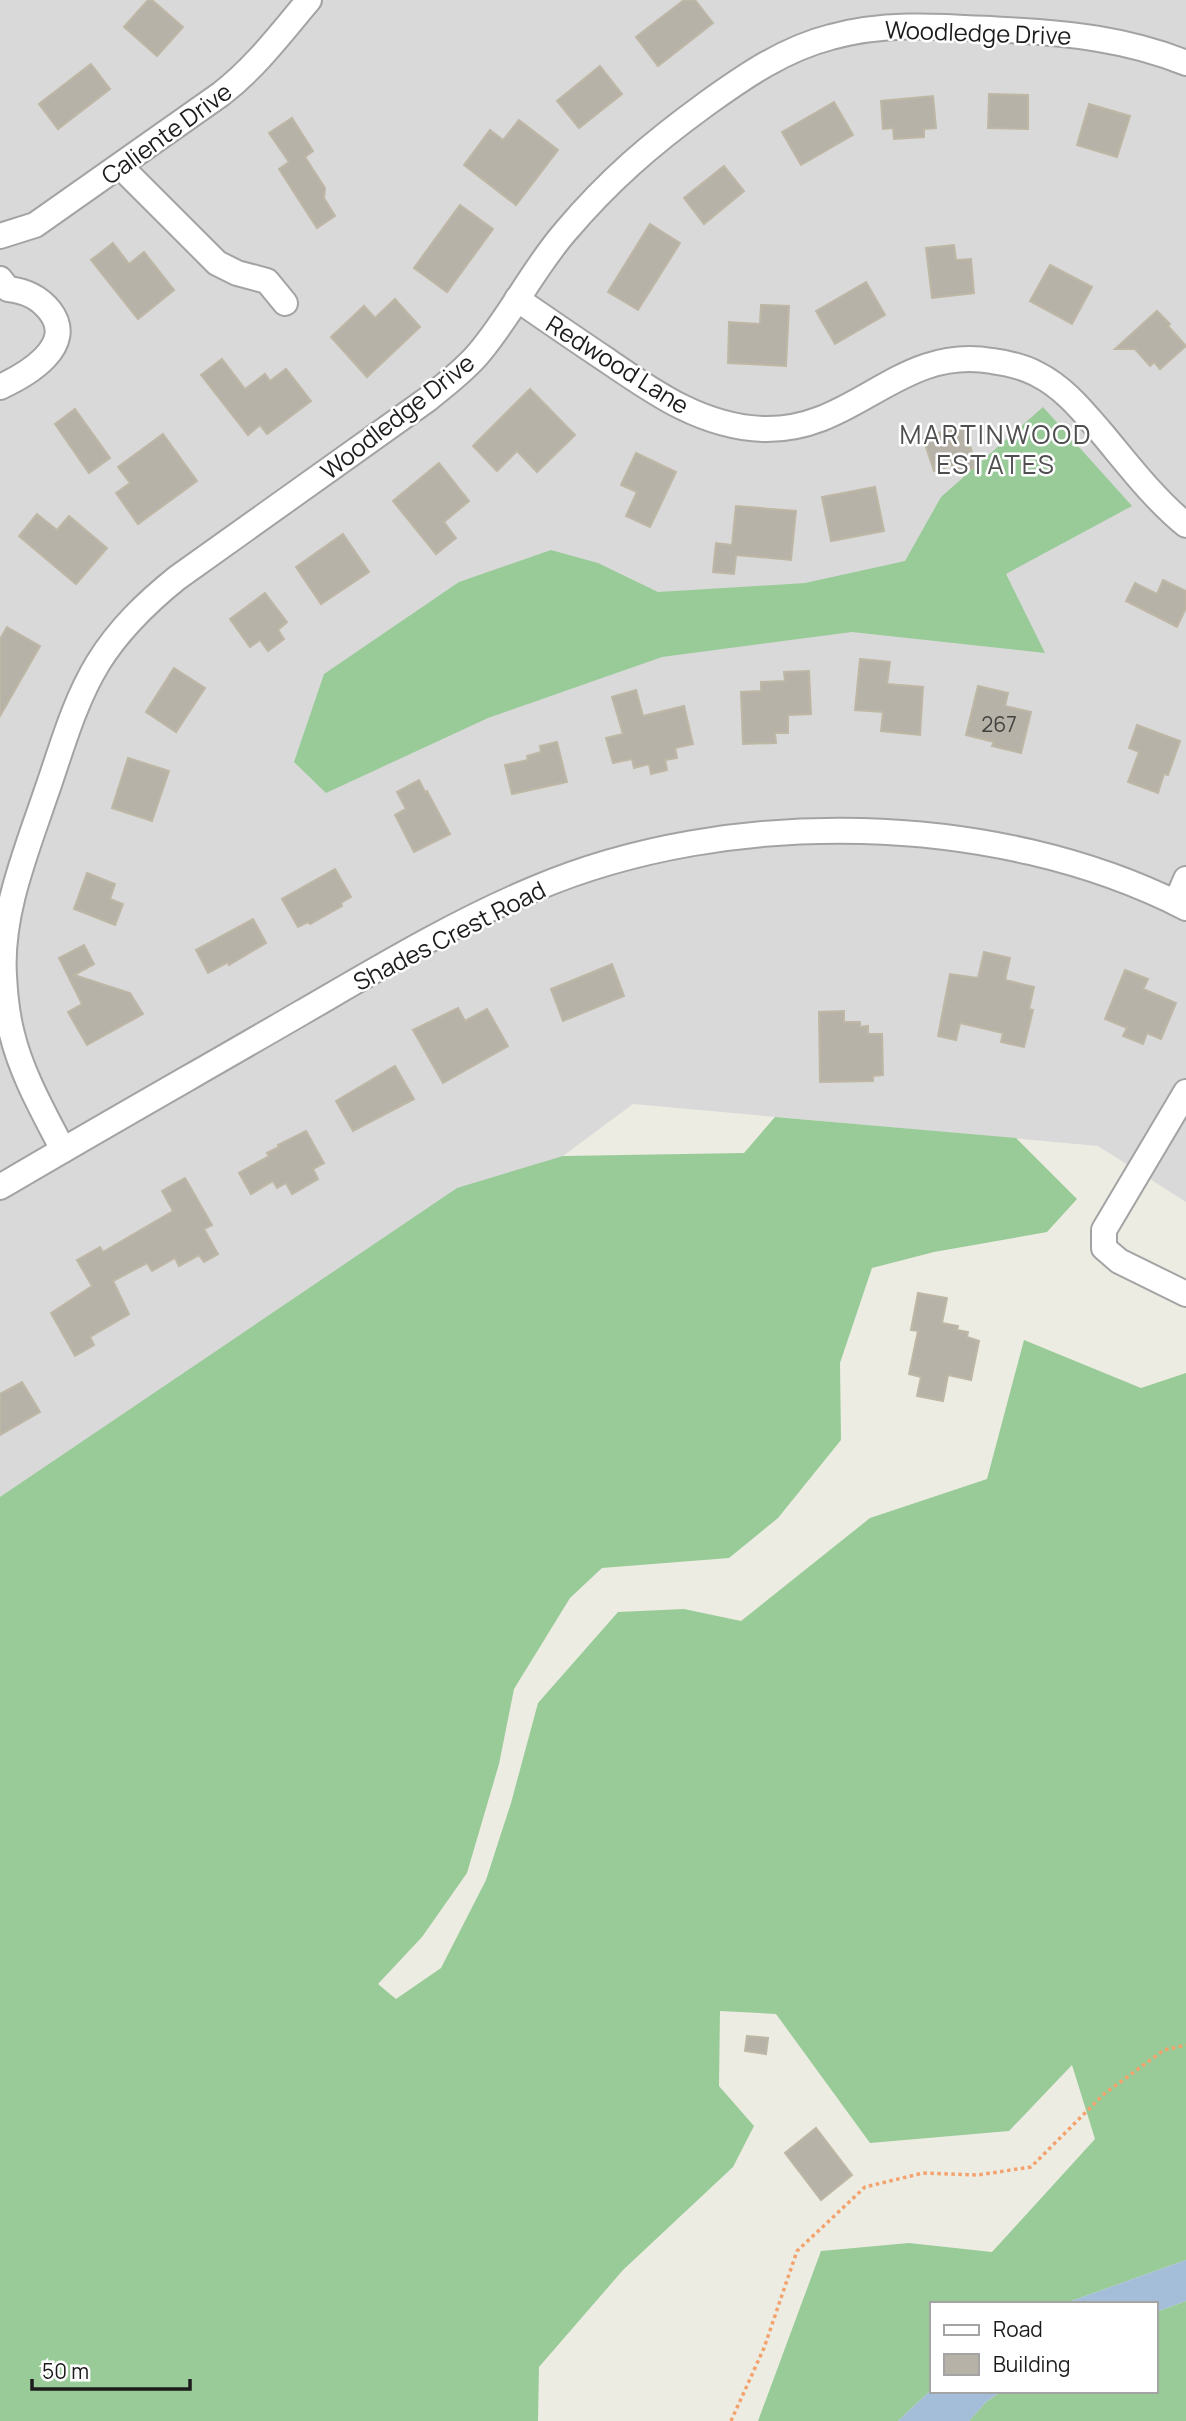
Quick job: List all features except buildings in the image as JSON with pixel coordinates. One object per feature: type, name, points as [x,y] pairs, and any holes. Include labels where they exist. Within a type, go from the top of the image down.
[{"type":"street","name":"Caliente Drive","points":[[0,236],[35,225],[242,78],[309,0]]},
{"type":"street","name":"Woodledge Drive","points":[[63,1150],[22,1065],[11,1033],[3,972],[5,935],[29,844],[82,692],[117,635],[142,608],[177,578],[428,399],[456,376],[480,352],[564,234],[615,176],[659,138],[769,61],[832,36],[869,29],[923,26],[1098,37],[1134,45],[1186,62]]},
{"type":"street","points":[[120,166],[217,263],[237,273],[267,281],[285,303]]},
{"type":"street","points":[[0,387],[24,376],[48,356],[56,341],[58,329],[54,316],[46,305],[28,293],[3,288]]},
{"type":"street","name":"Redwood Lane","points":[[517,299],[660,396],[708,419],[763,429],[820,421],[843,411],[901,376],[945,360],[976,358],[1010,364],[1036,373],[1060,388],[1160,501],[1186,525]]},
{"type":"street","name":"Shades Crest Road","points":[[0,1187],[393,960],[490,909],[536,888],[582,872],[680,846],[798,831],[893,832],[941,836],[1053,859],[1127,883],[1181,905]]},
{"type":"street","points":[[1181,905],[1186,879]]},
{"type":"street","points":[[1186,1092],[1104,1230],[1104,1248],[1119,1261],[1186,1294]]},
{"type":"path","points":[[731,2421],[764,2348],[797,2251],[865,2187],[923,2173],[978,2175],[1031,2167],[1104,2094],[1164,2050],[1186,2045]]},
{"type":"shaded area","points":[[0,0],[1186,0],[1186,1202],[1098,1146],[633,1104],[48,1538],[0,1556]]},
{"type":"green space","points":[[1043,407],[1132,506],[1006,574],[1045,653],[852,632],[662,657],[488,718],[326,793],[294,762],[324,674],[459,582],[551,550],[598,563],[658,592],[805,583],[905,561],[941,497]]},
{"type":"green space","points":[[775,1117],[1016,1138],[1077,1199],[1047,1232],[934,1252],[872,1268],[840,1363],[841,1440],[778,1518],[729,1558],[602,1568],[570,1598],[514,1689],[499,1764],[467,1873],[422,1937],[378,1984],[396,1999],[441,1968],[486,1880],[511,1803],[538,1703],[618,1612],[684,1609],[741,1621],[870,1518],[987,1479],[1024,1340],[1141,1388],[1186,1373],[1186,2260],[1069,2302],[930,2302],[930,2391],[898,2421],[758,2421],[821,2251],[909,2243],[992,2252],[1095,2139],[1072,2065],[1009,2131],[870,2143],[776,2014],[720,2011],[719,2086],[754,2126],[733,2167],[623,2270],[539,2367],[538,2421],[0,2421],[0,1497],[457,1188],[563,1156],[744,1153]]},
{"type":"green space","points":[[1186,2301],[1186,2421],[969,2421],[986,2402],[999,2393],[1158,2393],[1158,2311]]},
{"type":"water","points":[[1186,2260],[1186,2301],[1158,2311],[1158,2302],[1069,2302]]},
{"type":"water","points":[[930,2391],[930,2393],[999,2393],[986,2402],[969,2421],[898,2421]]},
{"type":"district","name":"MARTINWOOD ESTATES","points":[[996,449]]}]
